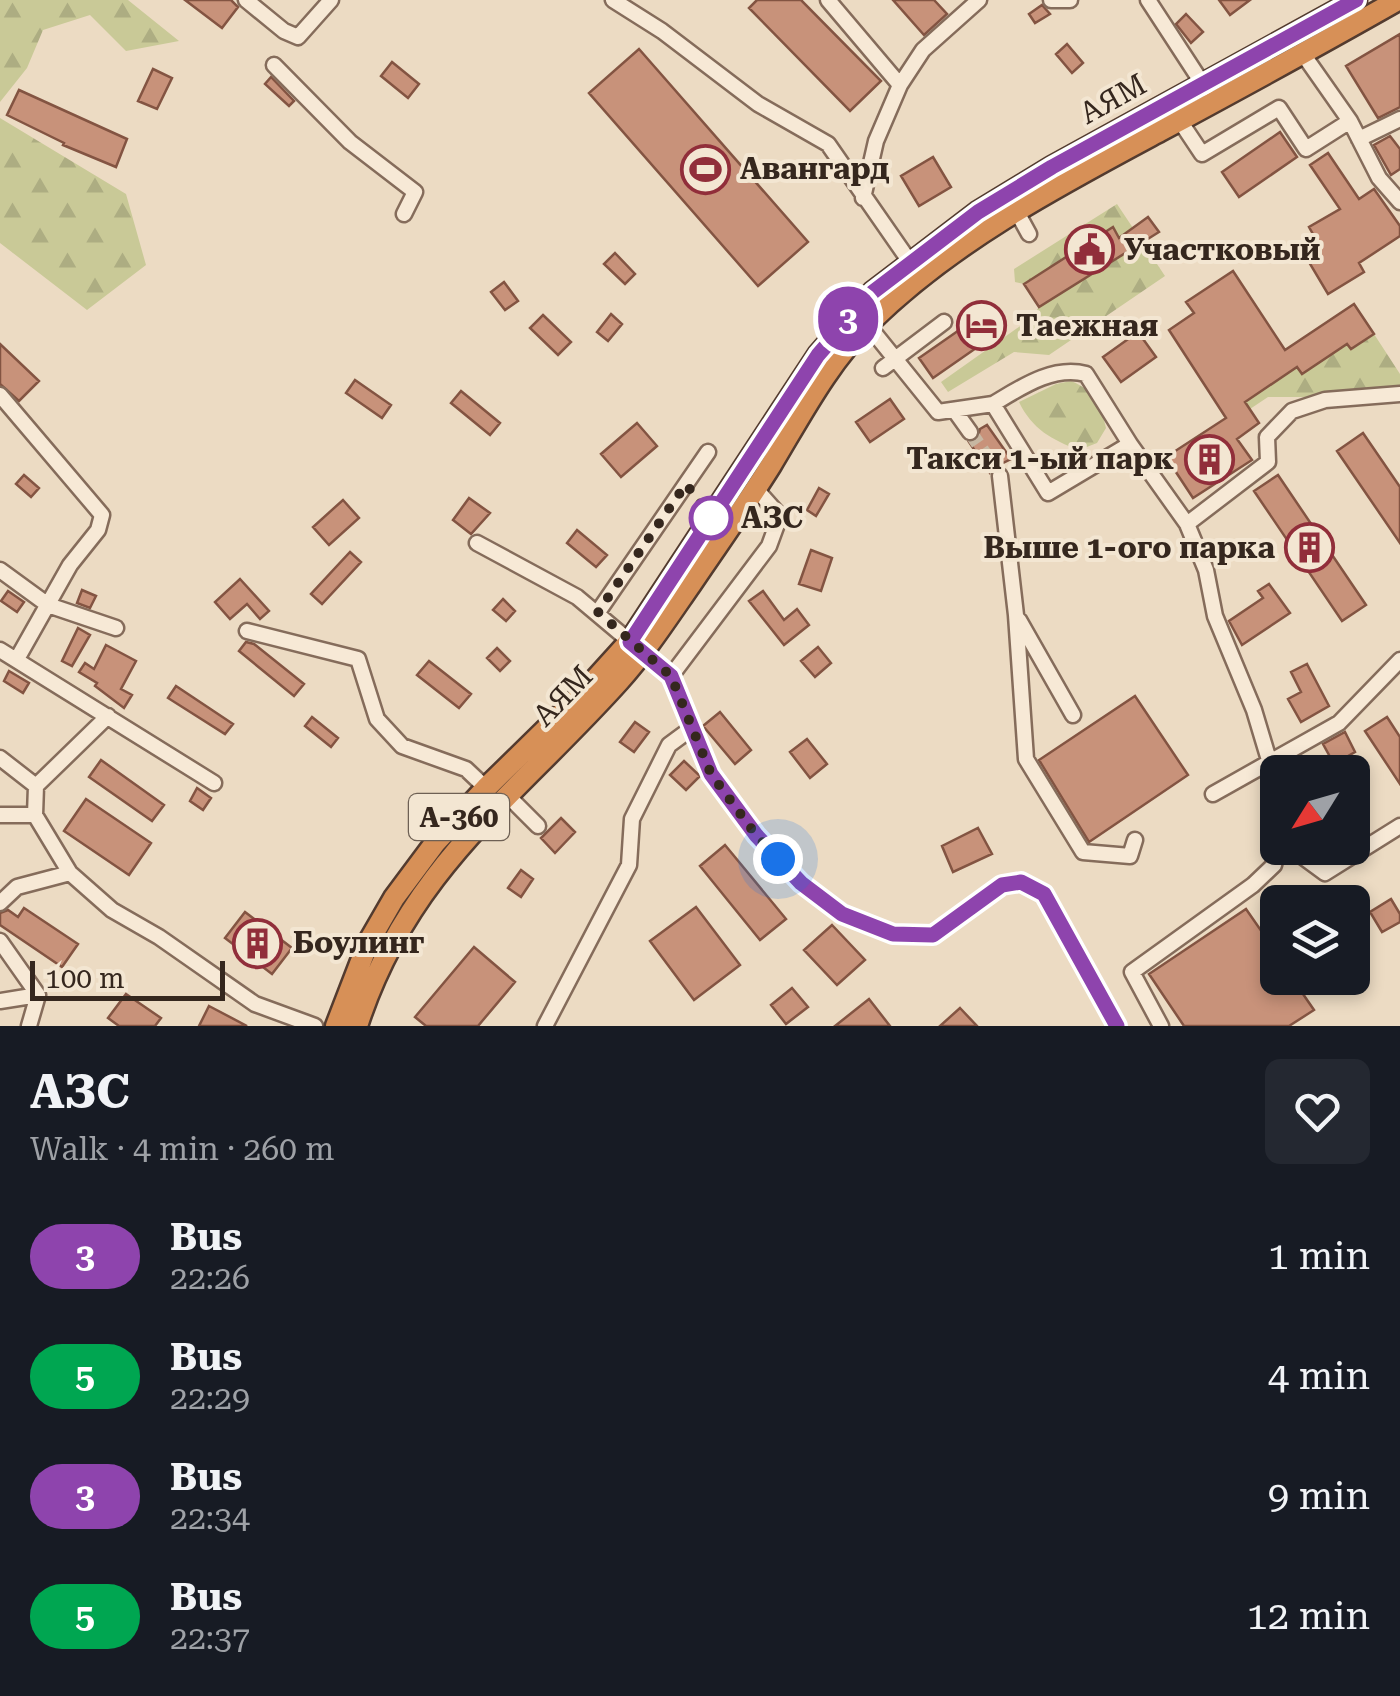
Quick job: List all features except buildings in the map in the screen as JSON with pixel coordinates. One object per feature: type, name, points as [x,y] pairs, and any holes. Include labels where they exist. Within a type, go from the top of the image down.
[{"type":"highway","name":"АЯМ","points":[[336,1026],[368,943],[394,898],[435,844],[568,735],[756,489],[811,400],[867,324],[947,258],[1017,212],[1180,121],[1209,93],[1356,0]]},
{"type":"highway","name":"АЯМ","points":[[637,647],[818,355],[873,292],[978,212],[1209,93],[1303,54],[1398,0]]},
{"type":"highway","name":"АЯМ","points":[[357,1026],[374,974],[408,912],[496,791]]},
{"type":"street","points":[[246,0],[284,31],[298,37],[331,0]]},
{"type":"street","points":[[614,0],[758,104],[828,144],[910,262]]},
{"type":"street","points":[[828,0],[900,85]]},
{"type":"street","points":[[863,198],[876,141],[900,85],[923,50],[979,0]]},
{"type":"street","points":[[1051,0],[1070,0]]},
{"type":"street","points":[[1148,0],[1209,93]]},
{"type":"street","points":[[1303,54],[1350,121],[1379,178],[1400,202]]},
{"type":"street","points":[[274,65],[350,142],[415,192],[404,214]]},
{"type":"street","points":[[1180,121],[1202,154],[1279,108],[1306,150],[1350,121]]},
{"type":"street","points":[[1359,139],[1400,119]]},
{"type":"street","points":[[1017,212],[1030,234]]},
{"type":"street","points":[[883,368],[944,322]]},
{"type":"street","points":[[867,324],[938,412],[992,404],[1031,382],[1071,370],[1086,374],[1188,524],[1206,570],[1214,616],[1254,710],[1267,755]]},
{"type":"street","points":[[1188,524],[1268,462],[1267,438],[1292,411],[1325,400],[1400,394]]},
{"type":"street","points":[[0,395],[102,515],[98,530],[70,566],[18,659]]},
{"type":"street","points":[[992,404],[1048,493],[1130,444]]},
{"type":"street","points":[[955,411],[970,432]]},
{"type":"street","points":[[598,612],[708,452]]},
{"type":"street","points":[[1000,476],[1016,615],[1026,760],[1082,852],[1130,856],[1136,840]]},
{"type":"street","points":[[671,676],[769,546],[780,516],[756,489]]},
{"type":"street","points":[[477,542],[577,597],[671,676],[711,774],[756,835],[801,883],[842,914],[893,934],[933,935],[1002,885],[1021,882],[1044,894],[1117,1026]]},
{"type":"street","points":[[0,570],[48,606],[116,628]]},
{"type":"street","points":[[1016,615],[1073,714]]},
{"type":"street","points":[[247,631],[358,659],[377,718],[402,746],[466,769],[538,826]]},
{"type":"street","points":[[0,650],[214,784]]},
{"type":"street","points":[[1282,755],[1339,723],[1400,660]]},
{"type":"street","points":[[108,716],[36,786],[34,815],[70,873],[112,910],[159,937],[255,1004],[314,1026]]},
{"type":"street","points":[[545,1026],[628,866],[632,819],[669,745],[692,728]]},
{"type":"street","points":[[0,758],[36,786]]},
{"type":"street","points":[[1213,794],[1260,767]]},
{"type":"street","points":[[0,815],[34,815]]},
{"type":"street","points":[[1370,845],[1400,826]]},
{"type":"street","points":[[1161,1026],[1132,972],[1253,885],[1274,865]]},
{"type":"street","points":[[1313,865],[1324,873],[1337,865]]},
{"type":"street","points":[[0,903],[18,887],[70,873]]},
{"type":"street","points":[[0,941],[38,995]]},
{"type":"street","points":[[0,1002],[38,995]]},
{"type":"street","points":[[29,1026],[38,995]]},
{"type":"green space","points":[[0,0],[128,0],[179,41],[126,51],[90,15],[43,30],[27,68],[0,102]]},
{"type":"green space","points":[[0,118],[126,194],[146,265],[87,310],[0,243]]},
{"type":"green space","points":[[1117,204],[1165,276],[1049,355],[1014,352],[948,392],[941,382],[1030,319],[1039,307],[1127,250],[1112,228],[1024,284],[1015,282],[1014,269]]},
{"type":"green space","points":[[1374,334],[1400,374],[1400,385],[1311,397],[1268,397],[1250,409],[1245,402],[1297,367],[1302,373],[1347,344],[1351,349]]},
{"type":"green space","points":[[1071,381],[1095,399],[1106,428],[1097,443],[1079,450],[1044,432],[1019,402]]},
{"type":"tunnel","points":[[970,432],[1000,476]]},
{"type":"bus line","name":"3","points":[[1117,1026],[1044,894],[1021,882],[1002,885],[933,935],[893,934],[842,914],[801,883],[756,835],[711,774],[671,676],[630,642],[818,355],[873,292],[978,212],[1052,167],[1356,0]]},
{"type":"place","name":"Авангард","points":[[705,169]]},
{"type":"place","name":"Участковый","points":[[1089,250]]},
{"type":"place","name":"Таежная","points":[[981,326]]},
{"type":"place","name":"Такси 1-ый парк","points":[[1209,459]]},
{"type":"place","name":"АЗС","points":[[711,518]]},
{"type":"place","name":"Выше 1-ого парка","points":[[1310,548]]},
{"type":"place","name":"Боулинг","points":[[258,943]]},
{"type":"route","points":[[711,518],[686,484],[598,612],[671,676],[711,774],[778,859]]}]
